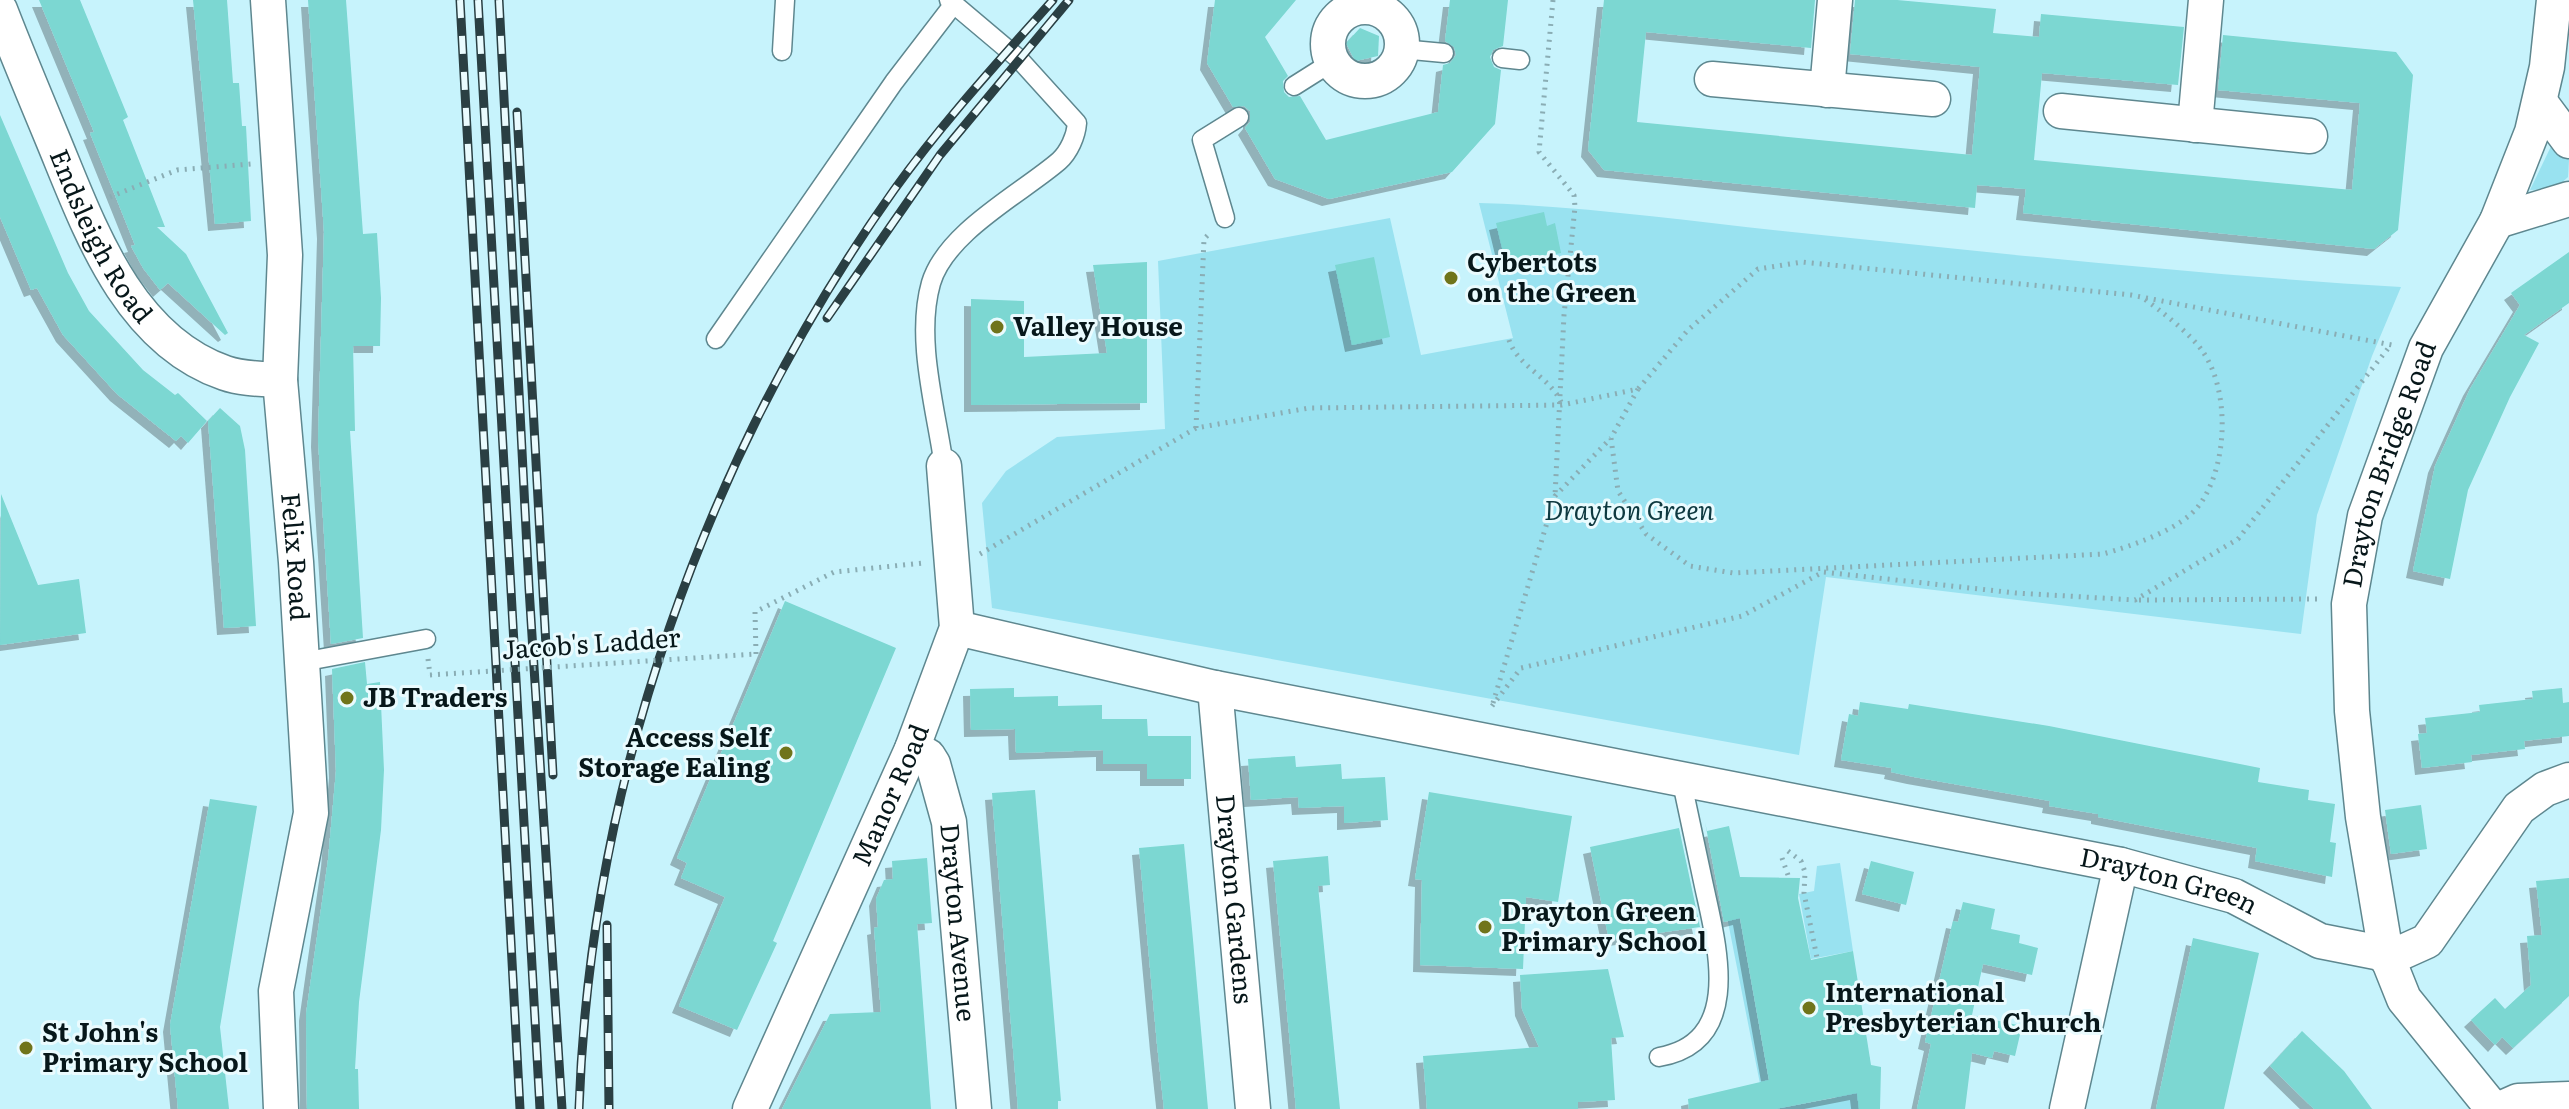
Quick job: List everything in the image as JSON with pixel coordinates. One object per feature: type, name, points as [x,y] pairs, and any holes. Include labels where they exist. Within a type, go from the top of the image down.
[{"type":"street","name":"Felix Road","points":[[268,0],[285,255],[280,380],[311,813],[276,991],[281,1109]]},
{"type":"street","points":[[1827,90],[1835,0]]},
{"type":"street","points":[[2195,125],[2206,0]]},
{"type":"street","name":"Drayton Bridge Road","points":[[2493,1109],[2404,999],[2386,956],[2363,817],[2352,711],[2349,604],[2365,516],[2426,348],[2497,221],[2540,102],[2554,0]]},
{"type":"street","points":[[1378,4],[1399,29],[1401,49],[1392,69],[1372,80],[1349,78],[1332,62],[1328,38],[1340,16],[1378,4]]},
{"type":"street","name":"Endsleigh Road","points":[[1,15],[101,255],[140,309],[166,338],[204,364],[227,374],[280,380]]},
{"type":"street","points":[[1712,79],[1933,99]]},
{"type":"street","points":[[2540,102],[2569,141]]},
{"type":"street","points":[[2061,111],[2310,136]]},
{"type":"street","points":[[2497,221],[2569,199]]},
{"type":"street","name":"Manor Road","points":[[750,1109],[912,749],[957,628],[944,466]]},
{"type":"street","name":"Drayton Green","points":[[957,628],[1215,688],[2121,865],[2234,896],[2320,941],[2386,956]]},
{"type":"street","name":"Drayton Gardens","points":[[1215,688],[1253,1109]]},
{"type":"street","name":"Drayton Avenue","points":[[912,749],[928,756],[933,764],[949,822],[974,1109]]},
{"type":"street","points":[[2386,956],[2427,941],[2519,808],[2545,789],[2569,780]]},
{"type":"street","points":[[2067,1109],[2121,865]]},
{"type":"street","points":[[2500,1109],[2518,1101],[2569,1099]]},
{"type":"lane","points":[[782,51],[785,0]]},
{"type":"lane","points":[[716,339],[951,3],[1019,59],[1077,123],[1070,147],[1060,160],[988,212],[955,248],[932,280],[926,312],[944,466]]},
{"type":"lane","points":[[1401,49],[1444,53]]},
{"type":"lane","points":[[1294,86],[1332,62]]},
{"type":"lane","points":[[1225,218],[1202,140],[1239,117]]},
{"type":"lane","points":[[302,662],[426,639]]},
{"type":"lane","points":[[1659,1057],[1691,1047],[1704,1034],[1717,999],[1719,972],[1714,932],[1681,778]]},
{"type":"path","points":[[1485,739],[1492,706],[1555,496],[1562,405],[1564,315],[1574,195],[1539,152],[1553,0]]},
{"type":"path","points":[[82,210],[177,170],[279,162]]},
{"type":"path","points":[[1196,428],[1204,239],[1225,218]]},
{"type":"path","points":[[1555,496],[1611,438],[1638,389],[1688,330],[1758,269],[1802,262],[2131,295],[2392,345]]},
{"type":"path","points":[[1611,438],[1618,491],[1646,534],[1690,566],[1733,573],[2103,554],[2151,539],[2200,505],[2221,453],[2221,396],[2203,351],[2145,299],[2131,295]]},
{"type":"path","points":[[2135,600],[2238,539],[2400,334]]},
{"type":"path","points":[[1509,340],[1514,354],[1555,389],[1562,405]]},
{"type":"path","points":[[953,560],[982,554],[1196,428],[1309,408],[1562,405],[1638,389]]},
{"type":"path","name":"Jacob's Ladder","points":[[430,675],[756,654],[755,612],[834,572],[953,560]]},
{"type":"path","points":[[1492,706],[1521,668],[1742,616],[1823,572],[2016,593],[2135,600],[2327,599],[2349,604]]},
{"type":"path","points":[[1788,851],[1801,861],[1805,872],[1804,893],[1817,958]]},
{"type":"path","points":[[1782,858],[1789,878]]},
{"type":"green space","points":[[2555,138],[2569,160],[2568,177],[2555,189],[2530,190]]},
{"type":"green space","name":"Drayton Green","points":[[1479,203],[1596,211],[2173,270],[2401,287],[2372,356],[2317,515],[2301,634],[1826,577],[1799,755],[992,608],[982,503],[1006,471],[1057,437],[1165,429],[1158,261],[1390,218],[1421,355],[1513,338]]},
{"type":"green space","points":[[1840,863],[1853,951],[1811,959],[1799,894],[1814,891],[1817,866]]},
{"type":"green space","points":[[1739,914],[1774,1109],[1765,1109],[1727,917]]},
{"type":"green space","points":[[1870,1057],[1859,1109],[1774,1109],[1835,1098],[1831,1065]]},
{"type":"building","points":[[39,0],[80,0],[128,117],[123,120],[165,227],[157,227],[186,254],[228,333],[225,335],[168,283],[160,290],[143,268],[131,246],[135,245],[90,133],[94,132]]},
{"type":"building","points":[[193,0],[227,0],[233,83],[239,83],[242,126],[246,126],[251,221],[215,224]]},
{"type":"building","points":[[308,0],[346,0],[363,234],[377,233],[381,298],[380,346],[353,346],[355,431],[350,431],[363,638],[331,644],[318,440],[324,232]]},
{"type":"building","points":[[1215,0],[1296,0],[1265,37],[1288,76],[1283,81],[1284,92],[1289,97],[1300,96],[1326,140],[1438,112],[1443,65],[1450,63],[1456,55],[1454,47],[1445,41],[1450,0],[1508,0],[1503,46],[1493,50],[1490,57],[1494,67],[1501,70],[1495,124],[1452,172],[1329,199],[1275,179],[1245,128],[1250,122],[1250,111],[1244,106],[1233,107],[1207,63]]},
{"type":"building","points":[[1604,0],[1815,0],[1811,48],[1646,32],[1637,122],[1972,155],[1980,67],[1850,54],[1855,0],[1897,0],[1996,9],[1993,33],[2039,37],[2041,14],[2184,27],[2178,85],[2042,73],[2034,160],[2352,190],[2360,103],[2218,90],[2223,35],[2396,52],[2413,75],[2398,230],[2374,249],[2023,213],[2026,189],[1977,185],[1975,208],[1604,170],[1588,150]]},
{"type":"building","points":[[1360,28],[1379,36],[1378,56],[1355,61],[1346,43]]},
{"type":"building","points":[[0,115],[68,273],[89,311],[143,370],[175,395],[178,393],[207,421],[188,443],[181,436],[176,441],[117,394],[63,335],[37,288],[31,290],[0,217]]},
{"type":"building","points":[[1544,212],[1547,226],[1555,223],[1561,253],[1506,264],[1496,223]]},
{"type":"building","points":[[2569,252],[2569,303],[2524,335],[2539,343],[2510,397],[2468,490],[2450,579],[2413,571],[2435,466],[2470,389],[2520,305],[2511,293]]},
{"type":"building","points":[[1374,257],[1390,337],[1352,345],[1335,265]]},
{"type":"building","name":"Valley House","points":[[1147,262],[1147,403],[971,405],[971,299],[1024,301],[1024,357],[1107,353],[1093,265]]},
{"type":"building","points":[[220,408],[240,426],[245,450],[256,626],[224,628],[208,421]]},
{"type":"building","points":[[1,494],[38,585],[79,579],[86,633],[0,645]]},
{"type":"building","name":"Access Self Storage Ealing","points":[[785,601],[896,648],[773,941],[777,943],[737,1030],[679,1006],[725,897],[681,878],[687,863],[677,858]]},
{"type":"building","points":[[365,662],[367,684],[380,682],[384,770],[381,830],[359,1002],[355,1069],[358,1069],[359,1109],[307,1109],[306,1014],[328,860],[336,771],[332,669]]},
{"type":"building","points":[[1014,688],[1014,697],[1058,696],[1058,706],[1102,705],[1102,719],[1147,719],[1148,736],[1191,736],[1191,779],[1147,779],[1147,764],[1103,764],[1103,750],[1016,753],[1015,729],[971,730],[970,689]]},
{"type":"building","points":[[2562,688],[2563,703],[2569,702],[2569,736],[2524,741],[2525,749],[2471,755],[2472,762],[2422,768],[2418,734],[2427,733],[2425,718],[2480,712],[2479,705],[2533,699],[2532,691]]},
{"type":"building","points":[[1860,702],[1908,709],[1909,704],[2049,726],[2260,768],[2258,782],[2309,790],[2308,800],[2335,804],[2330,842],[2336,843],[2332,877],[2255,861],[2257,848],[2049,806],[2050,801],[1914,777],[1891,772],[1892,768],[1841,760],[1849,714],[1858,716]]},
{"type":"building","points":[[1295,756],[1296,767],[1341,764],[1342,779],[1385,777],[1388,820],[1344,823],[1344,806],[1299,808],[1298,797],[1251,800],[1248,759]]},
{"type":"building","points":[[1035,790],[1061,1101],[1058,1101],[1058,1109],[1018,1109],[992,793]]},
{"type":"building","points":[[1429,792],[1572,816],[1558,902],[1526,897],[1523,969],[1420,965],[1422,880],[1415,879]]},
{"type":"building","points":[[210,799],[257,806],[220,1027],[229,1109],[178,1109],[170,1025]]},
{"type":"building","points":[[2421,805],[2427,849],[2391,854],[2385,810]]},
{"type":"building","name":"International Presbyterian Church","points":[[1705,822],[1707,831],[1729,826],[1740,877],[1800,878],[1798,898],[1811,960],[1853,951],[1871,1065],[1881,1067],[1880,1109],[1859,1109],[1857,1093],[1775,1109],[1689,1109],[1688,1099],[1769,1080],[1740,918],[1724,922]]},
{"type":"building","points":[[1679,828],[1700,927],[1609,940],[1590,847]]},
{"type":"building","points":[[1184,844],[1208,1109],[1164,1109],[1139,848]]},
{"type":"building","points":[[1328,856],[1330,885],[1318,886],[1340,1109],[1296,1109],[1273,861]]},
{"type":"building","points":[[927,858],[932,923],[917,924],[931,1109],[782,1109],[830,1014],[881,1012],[874,928],[878,927],[876,899],[884,880],[893,879],[892,861]]},
{"type":"building","points":[[1871,861],[1914,872],[1906,905],[1862,894]]},
{"type":"building","points":[[2569,878],[2569,996],[2513,1048],[2502,1037],[2495,1045],[2471,1020],[2495,998],[2505,1009],[2531,985],[2527,936],[2542,935],[2536,881]]},
{"type":"building","points":[[1963,902],[1995,909],[1991,929],[2020,935],[2019,943],[2038,948],[2032,975],[1983,964],[1972,1015],[2022,1026],[2015,1056],[1994,1051],[1992,1058],[1972,1053],[1965,1109],[1917,1109],[1931,1044],[1925,1042],[1953,921],[1958,922]]},
{"type":"building","points":[[2193,938],[2259,953],[2224,1109],[2156,1109]]},
{"type":"building","points":[[1608,969],[1624,1037],[1611,1038],[1615,1100],[1578,1102],[1578,1109],[1427,1109],[1423,1056],[1539,1047],[1522,1009],[1520,975]]},
{"type":"building","points":[[2302,1031],[2344,1071],[2372,1109],[2314,1109],[2270,1066]]},
{"type":"railway","points":[[460,0],[520,1109]]},
{"type":"railway","points":[[478,0],[540,1109]]},
{"type":"railway","points":[[499,0],[529,588],[562,1109]]},
{"type":"railway","points":[[579,1109],[588,987],[606,865],[634,745],[670,627],[714,512],[767,400],[827,292],[894,190],[951,117],[1053,0]]},
{"type":"railway","points":[[827,318],[940,155],[1069,0]]},
{"type":"railway","points":[[517,112],[553,775]]},
{"type":"railway","points":[[607,925],[609,1109]]},
{"type":"place","name":"Cybertots on the Green","points":[[1451,278]]},
{"type":"place","name":"Valley House","points":[[997,327]]},
{"type":"place","name":"JB Traders","points":[[347,698]]},
{"type":"place","name":"Access Self Storage Ealing","points":[[786,753]]},
{"type":"place","name":"Drayton Green Primary School","points":[[1485,927]]},
{"type":"place","name":"International Presbyterian Church","points":[[1809,1008]]},
{"type":"place","name":"St John's Primary School","points":[[26,1048]]}]
